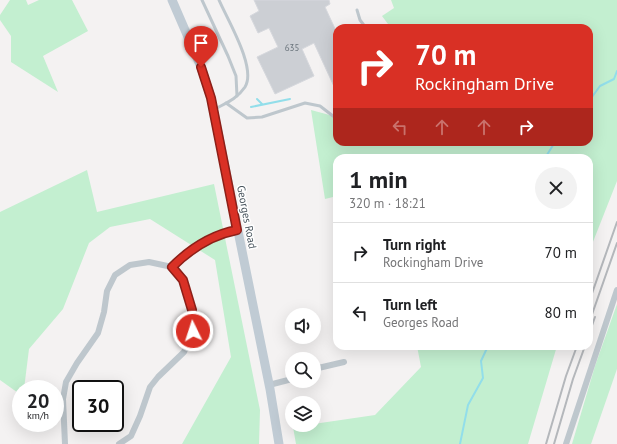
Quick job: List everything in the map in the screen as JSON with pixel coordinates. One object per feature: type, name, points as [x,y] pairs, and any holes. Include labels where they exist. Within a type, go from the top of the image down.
[{"type":"street","name":"Georges Road","points":[[172,0],[201,67],[213,109],[269,385],[279,444]]},
{"type":"street","points":[[172,267],[184,255],[201,244],[220,234],[237,230]]},
{"type":"street","points":[[65,444],[63,399],[66,382],[98,333],[104,312],[107,291],[115,275],[130,265],[149,262],[172,267],[183,280],[192,310],[193,331],[184,352],[158,377],[150,388],[131,436],[119,444]]},
{"type":"street","points":[[566,444],[617,290]]},
{"type":"street","points":[[321,367],[344,362]]},
{"type":"street","points":[[269,385],[285,381]]},
{"type":"lane","points":[[202,0],[236,76],[237,96]]},
{"type":"lane","points":[[213,109],[233,100],[245,87],[248,76],[247,67],[241,48],[219,0]]},
{"type":"lane","points":[[357,10],[363,24]]},
{"type":"lane","points":[[226,103],[246,118],[262,117],[305,102],[320,106],[333,116]]},
{"type":"green space","points":[[10,0],[26,0],[28,5],[39,0],[72,0],[88,31],[43,56],[58,92],[11,62],[11,36],[0,20],[0,15]]},
{"type":"green space","points":[[391,0],[617,0],[617,181],[593,242],[593,154],[333,154],[333,197],[325,199],[311,110],[333,116],[333,146],[593,146],[593,24],[388,24],[382,16],[394,8]]},
{"type":"green space","points":[[87,170],[97,212],[214,184],[260,410],[259,444],[182,444],[231,357],[215,260],[150,219],[110,227],[89,243],[63,309],[29,349],[25,380],[12,380],[12,389],[0,380],[0,212]]},
{"type":"green space","points":[[617,304],[617,369],[591,444],[572,444],[595,366]]},
{"type":"green space","points":[[418,350],[556,350],[528,444],[296,444],[294,432],[321,432],[321,423],[375,415],[421,367]]},
{"type":"building","points":[[254,0],[329,0],[330,4],[325,7],[333,24],[333,84],[314,43],[302,49],[314,76],[275,94],[257,57],[278,47],[269,28],[258,33],[250,16],[259,11]]},
{"type":"waterway","points":[[593,96],[600,86],[614,79],[617,71]]},
{"type":"waterway","points":[[257,99],[262,104]]},
{"type":"waterway","points":[[251,107],[290,99]]},
{"type":"waterway","points":[[548,154],[552,146]]},
{"type":"waterway","points":[[460,444],[468,405],[483,378],[481,361],[486,350]]},
{"type":"railway","points":[[593,291],[617,222]]},
{"type":"railway","points":[[593,312],[617,243]]},
{"type":"railway","points":[[593,323],[595,317]]},
{"type":"railway","points":[[546,444],[566,376],[576,350]]},
{"type":"railway","points":[[554,444],[573,379],[584,350]]},
{"type":"route","points":[[193,331],[191,316],[192,310],[183,280],[172,267],[184,255],[201,244],[220,234],[237,230],[211,98],[201,67]]}]
